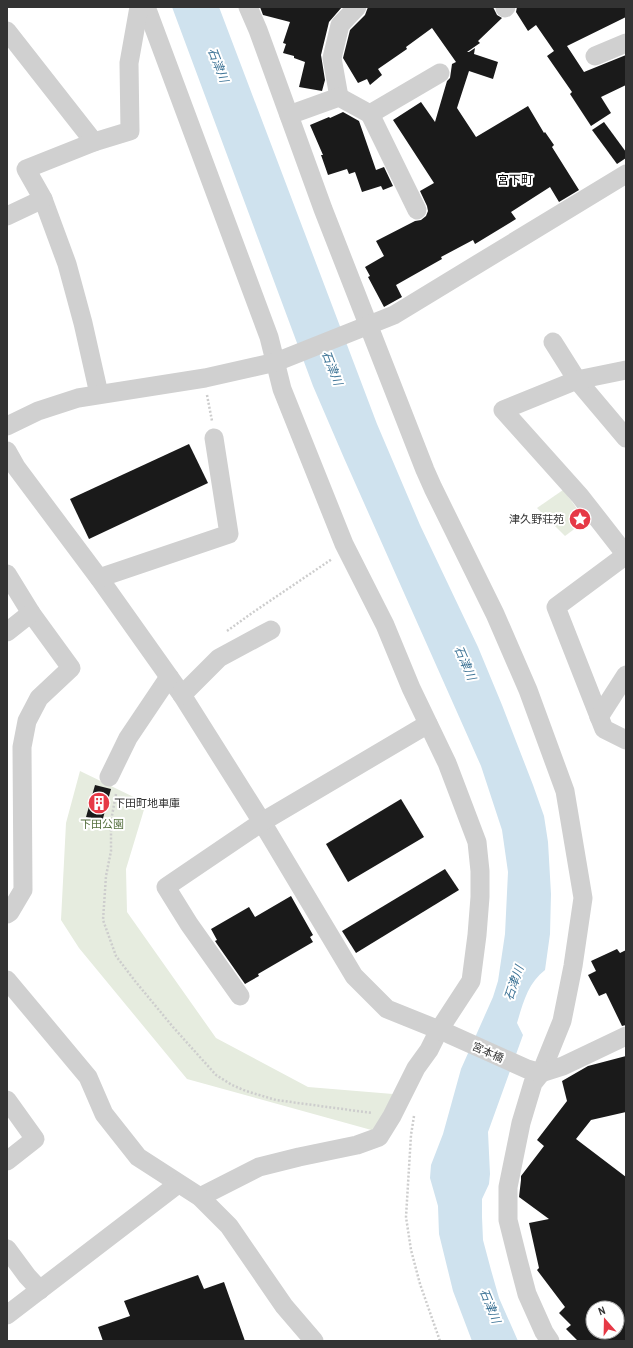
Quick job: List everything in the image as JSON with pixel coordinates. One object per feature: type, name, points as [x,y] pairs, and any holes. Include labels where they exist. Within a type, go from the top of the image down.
[{"type":"street","points":[[100,394],[83,323],[66,264],[42,199],[26,169],[94,142],[130,132],[129,63],[139,7]]},
{"type":"street","points":[[144,7],[148,12],[184,106],[268,337],[276,362],[282,389],[346,550],[385,624],[411,688],[447,763],[477,842],[480,871],[478,935],[471,981],[444,1032],[416,1068],[380,1137],[357,1145],[259,1167],[200,1197]]},
{"type":"street","points":[[248,7],[258,30],[323,209],[432,488],[495,614],[528,690],[565,791],[583,898],[574,966],[562,1021],[534,1071],[533,1083],[521,1123],[508,1187],[508,1220],[527,1294],[544,1332],[550,1341]]},
{"type":"street","points":[[255,7],[258,30]]},
{"type":"street","points":[[339,97],[332,58],[340,25],[356,7]]},
{"type":"street","points":[[7,31],[94,142]]},
{"type":"street","points":[[595,56],[626,43]]},
{"type":"street","points":[[370,114],[440,73]]},
{"type":"street","points":[[289,115],[339,97],[370,114],[417,210]]},
{"type":"street","points":[[7,426],[38,411],[78,398],[205,378],[276,362],[394,315],[626,174]]},
{"type":"street","points":[[7,216],[42,199]]},
{"type":"street","points":[[553,342],[577,380],[626,438]]},
{"type":"street","points":[[626,370],[577,380],[503,410],[580,496],[626,555],[556,607],[604,729],[626,740]]},
{"type":"street","points":[[99,578],[229,534],[214,438]]},
{"type":"street","name":"宮本橋","points":[[7,451],[16,467],[99,578],[182,695],[262,822],[354,976],[386,1009],[534,1071]]},
{"type":"street","points":[[7,574],[31,613],[71,668],[39,698],[15,742],[23,890],[10,912],[7,914]]},
{"type":"street","points":[[7,632],[31,613]]},
{"type":"street","points":[[182,695],[219,658],[271,630]]},
{"type":"street","points":[[599,717],[626,675]]},
{"type":"street","points":[[109,777],[128,738],[169,678]]},
{"type":"street","points":[[240,996],[189,924],[166,887],[262,822],[428,724]]},
{"type":"street","points":[[7,980],[88,1077],[104,1114],[125,1142],[138,1157],[200,1197],[229,1226],[284,1306],[314,1341]]},
{"type":"street","points":[[534,1071],[563,1066],[626,1036]]},
{"type":"street","points":[[7,1100],[35,1139],[7,1161]]},
{"type":"street","points":[[7,1315],[178,1184]]},
{"type":"street","points":[[7,1249],[27,1276],[40,1290]]},
{"type":"path","points":[[205,378],[214,438]]},
{"type":"path","points":[[222,635],[326,562],[346,550]]},
{"type":"path","points":[[109,777],[118,781],[111,821],[111,851],[106,876],[103,920],[116,956],[173,1027],[216,1075],[232,1085],[246,1091],[276,1100],[392,1116]]},
{"type":"path","points":[[415,1111],[411,1134],[406,1217],[411,1250],[420,1284],[440,1341]]},
{"type":"green space","points":[[563,490],[585,521],[565,536],[537,508]]},
{"type":"green space","name":"下田公園","points":[[80,771],[146,803],[126,869],[127,912],[216,1038],[308,1087],[393,1094],[375,1131],[187,1079],[79,948],[61,920],[66,823]]},
{"type":"water","name":"石津川","points":[[172,7],[219,7],[377,424],[420,525],[478,647],[502,705],[544,816],[548,842],[551,894],[550,934],[545,970],[530,987],[517,1023],[523,1035],[488,1132],[490,1174],[489,1184],[482,1199],[483,1240],[499,1298],[518,1341],[472,1341],[453,1291],[439,1234],[438,1206],[430,1178],[431,1165],[443,1134],[461,1069],[493,997],[498,981],[505,934],[508,872],[502,830],[481,766],[313,386]]},
{"type":"building","points":[[260,7],[342,7],[329,22],[321,55],[325,80],[322,91],[299,87],[305,62],[294,58],[294,56],[283,53],[286,44],[283,43],[290,22],[263,15]]},
{"type":"building","points":[[368,7],[493,7],[497,15],[502,18],[478,41],[480,43],[467,52],[475,48],[474,54],[498,62],[493,79],[469,71],[457,108],[476,137],[528,106],[544,133],[545,132],[554,145],[552,147],[579,190],[559,202],[550,187],[511,212],[516,219],[475,244],[473,240],[441,257],[442,259],[396,285],[402,297],[384,307],[368,277],[370,276],[365,267],[384,256],[376,241],[415,221],[421,220],[426,216],[428,211],[427,206],[420,191],[434,183],[393,120],[421,102],[435,122],[447,81],[450,78],[452,64],[456,62],[432,28],[406,47],[407,49],[378,69],[382,75],[370,85],[367,79],[358,83],[343,58],[350,30],[365,15]]},
{"type":"building","points":[[517,7],[626,7],[626,17],[567,46],[584,72],[626,55],[626,85],[601,97],[611,113],[591,126],[570,94],[572,92],[547,56],[554,51],[536,25],[528,31],[516,12]]},
{"type":"building","points":[[343,112],[359,121],[376,170],[384,167],[393,186],[383,190],[381,186],[362,192],[355,172],[349,174],[347,169],[328,175],[321,155],[323,155],[310,125]]},
{"type":"building","points":[[604,122],[626,152],[626,158],[617,164],[592,130]]},
{"type":"building","points":[[189,444],[208,483],[89,539],[70,499]]},
{"type":"building","name":"下田町地車庫","points":[[95,785],[111,789],[102,822],[86,817]]},
{"type":"building","points":[[401,799],[424,837],[348,882],[326,844]]},
{"type":"building","points":[[445,869],[459,890],[356,953],[342,931]]},
{"type":"building","points":[[291,896],[313,935],[310,937],[313,942],[258,974],[259,976],[245,984],[215,941],[217,940],[211,929],[249,907],[255,917]]},
{"type":"building","points":[[617,949],[620,953],[626,950],[626,1025],[622,1026],[606,993],[599,996],[588,975],[596,971],[591,961]]},
{"type":"building","points":[[626,1056],[626,1112],[591,1120],[576,1139],[626,1177],[626,1341],[578,1341],[566,1329],[571,1325],[559,1313],[565,1307],[537,1270],[539,1268],[529,1223],[549,1219],[519,1197],[521,1176],[544,1146],[537,1140],[567,1101],[562,1081],[588,1066]]},
{"type":"building","points":[[198,1275],[204,1289],[224,1282],[245,1341],[103,1341],[98,1327],[130,1316],[124,1301]]},
{"type":"place","name":"津久野荘苑","points":[[580,519]]},
{"type":"place","name":"下田町地車庫","points":[[99,803]]},
{"type":"district","name":"宮下町","points":[[515,180]]}]
